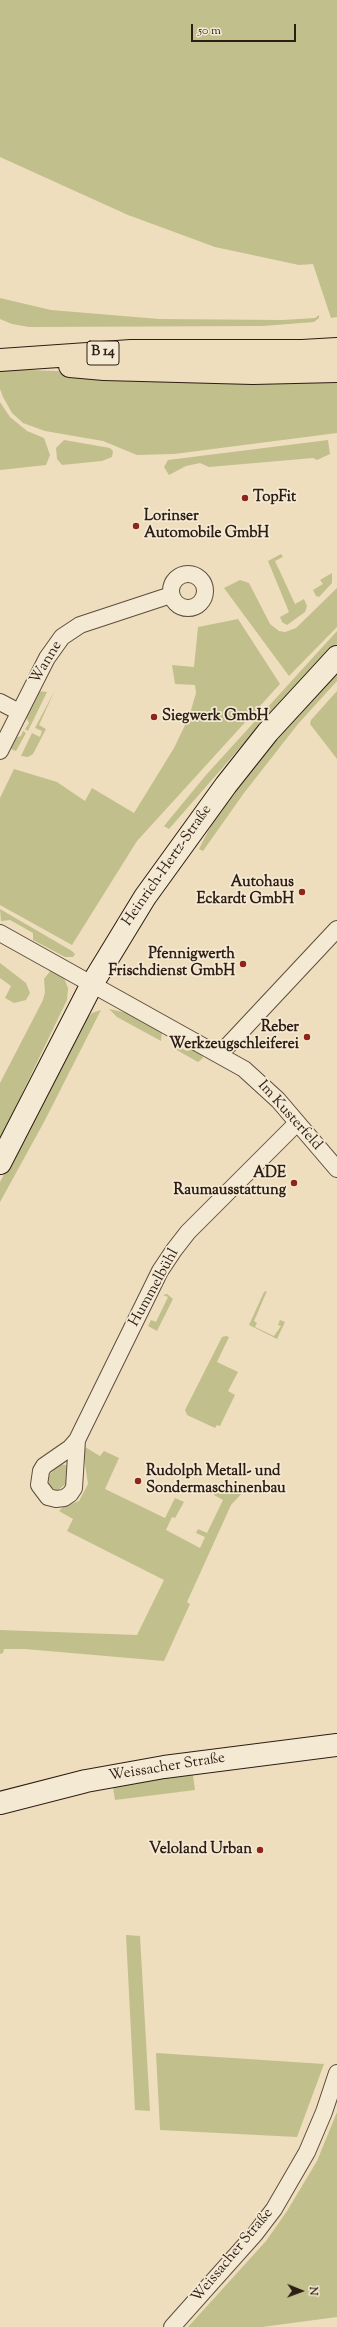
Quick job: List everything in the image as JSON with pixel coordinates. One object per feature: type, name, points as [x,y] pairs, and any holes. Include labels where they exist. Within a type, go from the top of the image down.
[{"type":"main road","name":"B 14","points":[[2,360],[131,351],[302,351],[337,349]]},
{"type":"main road","name":"B 14","points":[[2,360],[118,369],[253,373],[337,370]]},
{"type":"main road","name":"Heinrich-Hertz-Straße","points":[[0,1163],[92,984],[159,876],[226,785],[277,722],[337,657]]},
{"type":"main road","name":"Weissacher Straße","points":[[0,1803],[86,1781],[164,1767],[337,1745]]},
{"type":"street","name":"Wanne","points":[[0,751],[47,658],[58,641],[70,630],[80,625],[171,595]]},
{"type":"street","points":[[0,702],[19,712]]},
{"type":"street","points":[[220,1054],[337,929]]},
{"type":"street","name":"Im Kusterfeld","points":[[0,933],[220,1054],[244,1069],[268,1090],[337,1169]]},
{"type":"street","name":"Hummelbühl","points":[[77,1440],[160,1271],[174,1250],[188,1232],[297,1123]]},
{"type":"street","name":"Weissacher Straße","points":[[172,2327],[255,2234],[277,2203],[308,2152],[324,2112],[337,2073]]},
{"type":"shaded area","points":[[0,0],[337,0],[337,317],[331,318],[313,264],[299,265],[215,247],[128,215],[0,157]]},
{"type":"shaded area","points":[[0,298],[51,310],[159,319],[283,320],[315,318],[319,315],[319,318],[314,322],[263,326],[29,327],[12,324],[0,319]]},
{"type":"shaded area","points":[[0,369],[337,381],[337,433],[174,454],[137,455],[103,441],[45,431],[23,423],[12,413],[3,397],[0,389]]},
{"type":"shaded area","points":[[0,402],[10,417],[27,431],[44,438],[50,455],[46,465],[0,470]]},
{"type":"shaded area","points":[[64,440],[110,448],[113,451],[112,457],[102,461],[62,465],[57,459],[56,448]]},
{"type":"shaded area","points":[[328,440],[330,454],[317,460],[313,458],[209,467],[200,463],[186,466],[169,475],[164,467],[168,460]]},
{"type":"shaded area","points":[[281,554],[283,557],[275,561],[295,604],[304,599],[307,606],[305,612],[287,625],[282,622],[280,617],[289,612],[268,561]]},
{"type":"shaded area","points":[[332,573],[332,583],[319,597],[316,596],[313,590],[323,584],[320,580]]},
{"type":"shaded area","points":[[240,580],[249,583],[270,624],[279,631],[285,632],[296,628],[337,588],[337,627],[289,676],[224,588]]},
{"type":"shaded area","points":[[238,619],[280,684],[137,841],[72,945],[0,905],[0,798],[14,769],[57,782],[85,801],[92,788],[134,813],[174,748],[189,717],[196,693],[195,685],[175,684],[172,665],[194,667],[198,627]]},
{"type":"shaded area","points":[[337,631],[337,644],[259,726],[169,829],[164,826],[206,775]]},
{"type":"shaded area","points":[[337,667],[337,681],[298,724],[244,793],[203,851],[199,849],[215,818],[265,748]]},
{"type":"shaded area","points":[[55,690],[39,725],[46,729],[33,754],[28,757],[21,756],[32,733],[40,737],[42,731],[35,728]]},
{"type":"shaded area","points":[[38,691],[47,692],[28,731],[25,729],[29,723],[25,715]]},
{"type":"shaded area","points":[[337,691],[337,759],[310,724],[311,720]]},
{"type":"shaded area","points":[[23,731],[26,733],[16,751],[13,750],[10,748],[14,738],[21,736]]},
{"type":"shaded area","points":[[0,909],[75,954],[73,957],[65,957],[33,940],[33,933],[10,920],[1,921]]},
{"type":"shaded area","points":[[0,963],[26,983],[30,993],[26,1000],[14,1003],[5,998],[11,986],[0,978]]},
{"type":"shaded area","points":[[51,970],[64,978],[68,988],[67,1000],[0,1139],[0,1083],[43,1000],[45,992],[44,979]]},
{"type":"shaded area","points":[[109,1009],[127,1013],[162,1031],[161,1041],[117,1017]]},
{"type":"shaded area","points":[[101,1010],[44,1122],[0,1202],[0,1182],[84,1022],[92,1013]]},
{"type":"shaded area","points":[[175,1045],[187,1051],[194,1049],[202,1054],[203,1058],[198,1062],[173,1048]]},
{"type":"shaded area","points":[[267,1291],[254,1321],[257,1323],[255,1327],[274,1336],[281,1326],[278,1325],[280,1320],[285,1322],[277,1339],[249,1325],[264,1292]]},
{"type":"shaded area","points":[[167,1294],[173,1299],[157,1331],[148,1326],[151,1320],[156,1322],[168,1297],[163,1295]]},
{"type":"shaded area","points":[[222,1337],[229,1337],[217,1362],[238,1372],[228,1391],[235,1395],[220,1426],[217,1425],[215,1428],[187,1415],[185,1410]]},
{"type":"shaded area","points":[[85,1447],[100,1456],[104,1451],[119,1458],[105,1489],[165,1518],[175,1498],[184,1502],[175,1518],[172,1517],[166,1530],[200,1548],[205,1537],[196,1533],[198,1529],[207,1533],[223,1500],[214,1495],[217,1489],[227,1493],[231,1484],[246,1491],[243,1492],[231,1505],[187,1602],[190,1604],[164,1661],[25,1649],[4,1649],[3,1653],[0,1654],[0,1630],[137,1635],[164,1580],[67,1531],[73,1519],[59,1511],[63,1507],[79,1501],[88,1484],[83,1451]]},
{"type":"shaded area","points":[[59,1464],[66,1465],[68,1468],[67,1483],[58,1490],[51,1488],[47,1478]]},
{"type":"shaded area","points":[[192,1768],[195,1790],[115,1800],[112,1781]]},
{"type":"shaded area","points":[[126,1935],[140,1936],[150,2111],[135,2110]]},
{"type":"shaded area","points":[[156,2053],[324,2064],[297,2137],[160,2130]]},
{"type":"shaded area","points":[[337,2112],[337,2317],[262,2327],[188,2327],[266,2241],[287,2211],[317,2161]]},
{"type":"place","name":"TopFit","points":[[245,498]]},
{"type":"place","name":"Lorinser Automobile GmbH","points":[[136,526]]},
{"type":"place","name":"Siegwerk GmbH","points":[[154,717]]},
{"type":"place","name":"Autohaus Eckardt GmbH","points":[[302,892]]},
{"type":"place","name":"Pfennigwerth Frischdienst GmbH","points":[[243,964]]},
{"type":"place","name":"Reber Werkzeugschleiferei","points":[[307,1037]]},
{"type":"place","name":"ADE Raumausstattung","points":[[294,1183]]},
{"type":"place","name":"Rudolph Metall- und Sondermaschinenbau","points":[[138,1481]]},
{"type":"place","name":"Veloland Urban","points":[[260,1850]]}]
